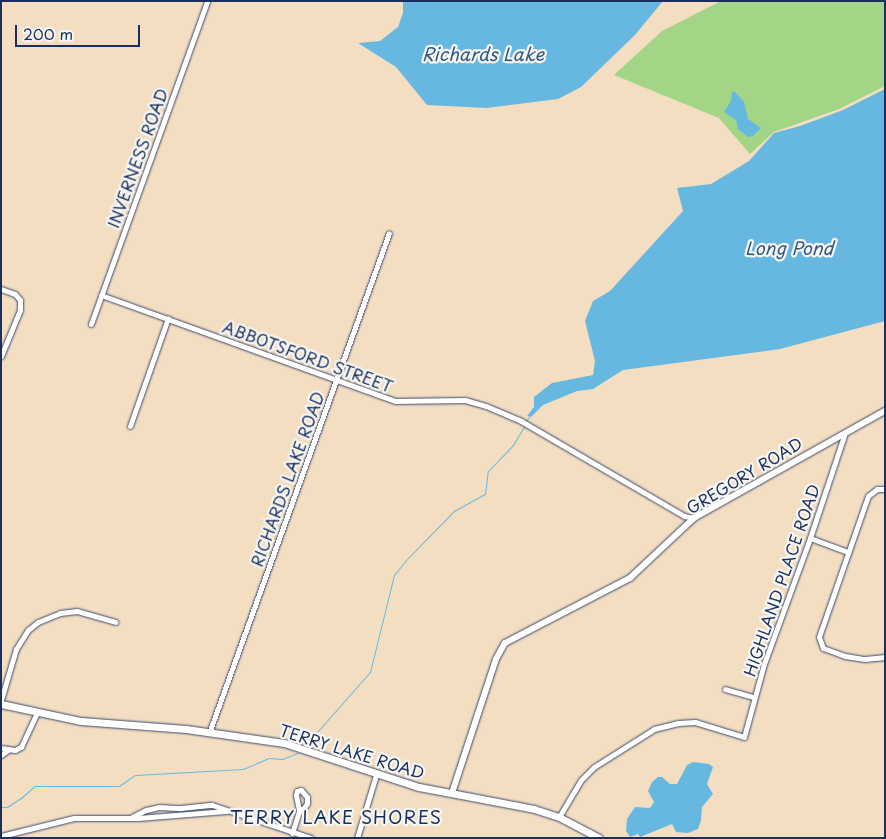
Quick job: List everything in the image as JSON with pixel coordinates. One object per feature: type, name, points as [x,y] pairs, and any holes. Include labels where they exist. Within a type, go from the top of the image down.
[{"type":"main road","name":"TERRY LAKE ROAD","points":[[1,702],[38,713],[81,721],[209,733],[284,743],[376,775],[452,793],[520,806],[559,818],[599,838]]},
{"type":"street","name":"INVERNESS ROAD","points":[[91,324],[207,1]]},
{"type":"street","name":"RICHARDS LAKE ROAD","points":[[209,733],[389,233]]},
{"type":"street","points":[[1,289],[15,294],[20,300],[20,310],[2,356]]},
{"type":"street","name":"ABBOTSFORD STREET","points":[[101,295],[395,401],[465,400],[486,406],[521,421],[667,506],[694,518]]},
{"type":"street","points":[[130,426],[168,318]]},
{"type":"street","name":"GREGORY ROAD","points":[[452,793],[496,659],[505,643],[630,578],[694,518],[885,411]]},
{"type":"street","name":"HIGHLAND PLACE ROAD","points":[[559,818],[581,780],[594,766],[654,730],[678,723],[695,722],[744,737],[753,697],[810,538],[845,433]]},
{"type":"street","points":[[885,489],[875,490],[868,496],[820,631],[820,642],[828,650],[855,659],[885,657]]},
{"type":"street","points":[[810,538],[848,552]]},
{"type":"street","points":[[1,702],[16,649],[28,630],[38,622],[60,613],[77,611],[115,622]]},
{"type":"street","points":[[725,688],[753,697]]},
{"type":"street","points":[[1,755],[8,750],[21,747],[38,713]]},
{"type":"street","points":[[1,748],[8,750]]},
{"type":"street","points":[[357,838],[376,775]]},
{"type":"street","points":[[132,817],[146,810],[159,807],[181,808],[212,805],[311,838]]},
{"type":"street","points":[[1,836],[63,819],[226,811]]},
{"type":"street","points":[[292,833],[299,811]]},
{"type":"green space","points":[[721,1],[885,1],[885,86],[839,109],[774,132],[750,154],[719,118],[614,75],[662,31]]},
{"type":"water","name":"Richards Lake","points":[[403,1],[663,1],[635,35],[581,87],[558,99],[487,108],[427,105],[396,67],[358,43],[380,41],[398,27],[403,13]]},
{"type":"water","name":"Long Pond","points":[[885,89],[885,321],[780,349],[623,370],[593,389],[577,391],[543,405],[531,417],[527,416],[534,407],[534,397],[552,383],[593,375],[595,361],[585,321],[593,301],[610,291],[683,211],[677,188],[711,184],[749,161],[774,133],[800,126],[843,110]]},
{"type":"water","points":[[732,92],[735,92],[744,102],[748,119],[761,128],[753,136],[748,137],[738,129],[736,120],[724,112],[731,101]]},
{"type":"water","points":[[693,762],[709,764],[713,767],[707,784],[713,794],[702,807],[698,829],[688,833],[676,832],[672,824],[640,837],[638,834],[630,837],[626,831],[627,819],[635,807],[650,808],[654,802],[648,791],[652,782],[658,777],[662,777],[670,784],[677,784],[687,765]]},
{"type":"waterway","points":[[526,421],[529,417]]},
{"type":"waterway","points":[[310,740],[370,672],[394,575],[406,560],[454,511],[485,494],[488,471],[513,445],[525,425]]},
{"type":"waterway","points":[[1,807],[7,807],[35,786],[119,786],[135,775],[243,769],[269,758],[282,759],[298,753]]},
{"type":"district","name":"TERRY LAKE SHORES","points":[[336,817]]}]
